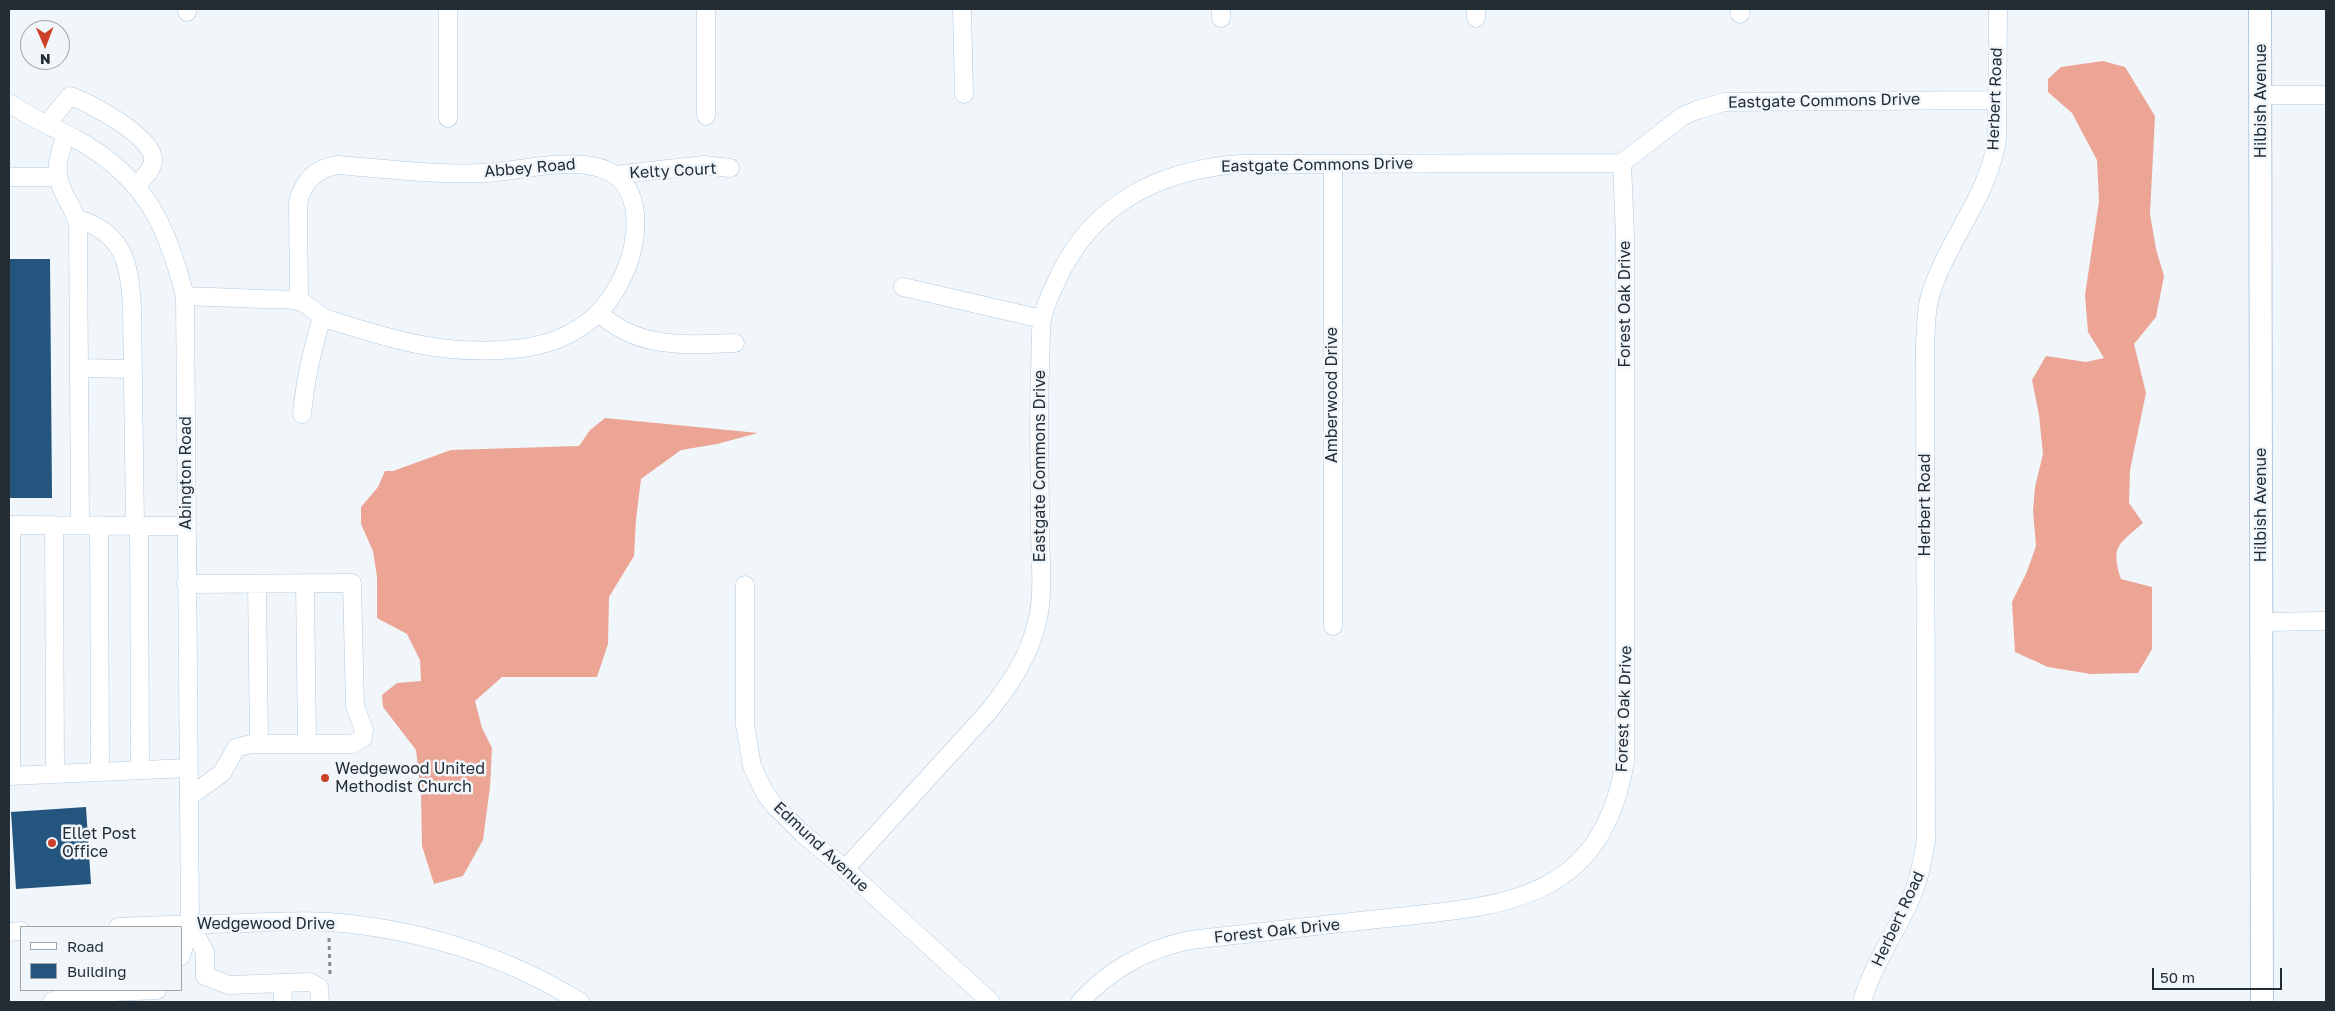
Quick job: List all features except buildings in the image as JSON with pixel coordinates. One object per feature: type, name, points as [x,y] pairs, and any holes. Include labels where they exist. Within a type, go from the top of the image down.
[{"type":"main road","name":"Hilbish Avenue","points":[[2260,9],[2262,1002]]},
{"type":"street","points":[[448,9],[448,118]]},
{"type":"street","points":[[706,9],[706,116]]},
{"type":"street","points":[[962,9],[964,94]]},
{"type":"street","name":"Herbert Road","points":[[1862,1002],[1872,975],[1913,894],[1922,867],[1926,840],[1925,342],[1928,310],[1938,275],[1973,208],[1995,153],[1997,138],[1998,9]]},
{"type":"street","points":[[2260,95],[2326,95]]},
{"type":"street","points":[[47,124],[70,96],[85,100],[140,137],[151,148],[153,162],[151,168],[136,187]]},
{"type":"street","name":"Eastgate Commons Drive","points":[[845,869],[989,711],[1011,684],[1032,643],[1040,603],[1039,388],[1042,319],[1064,266],[1082,239],[1108,212],[1132,194],[1159,180],[1186,171],[1213,166],[1622,163],[1683,116],[1724,102],[1996,100]]},
{"type":"street","name":"Abington Road","points":[[9,103],[112,162],[136,187],[158,217],[169,240],[184,296],[190,924]]},
{"type":"street","points":[[66,134],[56,162],[58,177],[77,219],[80,368],[80,525]]},
{"type":"street","name":"Forest Oak Drive","points":[[1080,1002],[1123,965],[1164,946],[1190,940],[1446,912],[1499,904],[1526,896],[1566,872],[1596,842],[1617,801],[1625,761],[1625,236],[1622,163]]},
{"type":"street","name":"Abbey Road","points":[[299,301],[298,203],[301,190],[312,176],[325,167],[338,165],[420,172],[486,173],[580,164],[607,169],[615,174]]},
{"type":"street","name":"Amberwood Drive","points":[[1333,164],[1333,626]]},
{"type":"street","name":"Kelty Court","points":[[615,174],[704,166],[730,168]]},
{"type":"street","points":[[184,296],[299,301],[322,317],[393,340],[434,348],[474,352],[521,348],[556,341],[569,335],[599,313],[620,283],[630,255],[636,228],[633,201],[615,174]]},
{"type":"street","points":[[9,177],[58,177]]},
{"type":"street","points":[[77,219],[91,223],[106,233],[120,247],[132,295],[140,770]]},
{"type":"street","points":[[903,287],[1042,319]]},
{"type":"street","points":[[599,313],[620,330],[662,343],[684,345],[735,343]]},
{"type":"street","points":[[302,414],[304,381],[310,353],[322,317]]},
{"type":"street","points":[[80,368],[133,369]]},
{"type":"street","points":[[186,526],[10,525],[10,776],[188,768]]},
{"type":"street","points":[[54,525],[55,774]]},
{"type":"street","points":[[99,525],[100,772]]},
{"type":"street","points":[[186,584],[352,583],[355,706],[364,730],[363,738],[352,744],[259,744],[236,748],[222,773],[189,797]]},
{"type":"street","points":[[257,584],[259,744]]},
{"type":"street","points":[[305,584],[307,744]]},
{"type":"street","name":"Edmund Avenue","points":[[745,585],[745,725],[752,766],[765,792],[775,806],[802,833],[845,869],[991,1002]]},
{"type":"street","points":[[2262,622],[2326,621]]},
{"type":"street","name":"Wedgewood Drive","points":[[142,926],[302,921],[369,926],[410,933],[477,953],[539,979],[580,1002]]},
{"type":"street","points":[[182,952],[190,924]]},
{"type":"street","points":[[190,924],[205,952],[205,976],[229,985],[310,982],[319,988],[320,1002]]},
{"type":"street","points":[[282,984],[282,1002]]},
{"type":"street","points":[[52,1002],[69,994],[88,998],[148,991]]},
{"type":"path","points":[[329,922],[330,976]]},
{"type":"shaded area","points":[[2103,61],[2125,67],[2155,116],[2150,214],[2156,249],[2164,276],[2156,317],[2134,344],[2146,393],[2130,470],[2129,503],[2143,523],[2119,546],[2116,559],[2121,579],[2152,587],[2152,649],[2138,673],[2091,674],[2048,667],[2015,652],[2012,602],[2026,574],[2036,546],[2033,511],[2035,487],[2043,454],[2039,415],[2032,380],[2046,356],[2086,362],[2104,358],[2088,332],[2085,295],[2099,201],[2097,160],[2072,113],[2048,92],[2048,79],[2061,67]]},
{"type":"shaded area","points":[[605,418],[758,433],[717,444],[681,450],[641,479],[634,556],[609,597],[608,644],[597,677],[502,677],[475,701],[482,728],[492,748],[490,787],[483,840],[463,876],[434,884],[422,846],[421,794],[416,750],[383,707],[382,695],[397,683],[421,681],[420,660],[407,634],[377,618],[377,577],[373,551],[361,524],[361,507],[378,487],[385,471],[393,471],[451,450],[579,446],[590,430]]},
{"type":"place","name":"Wedgewood United Methodist Church","points":[[325,778]]},
{"type":"place","name":"Ellet Post Office","points":[[52,843]]}]
